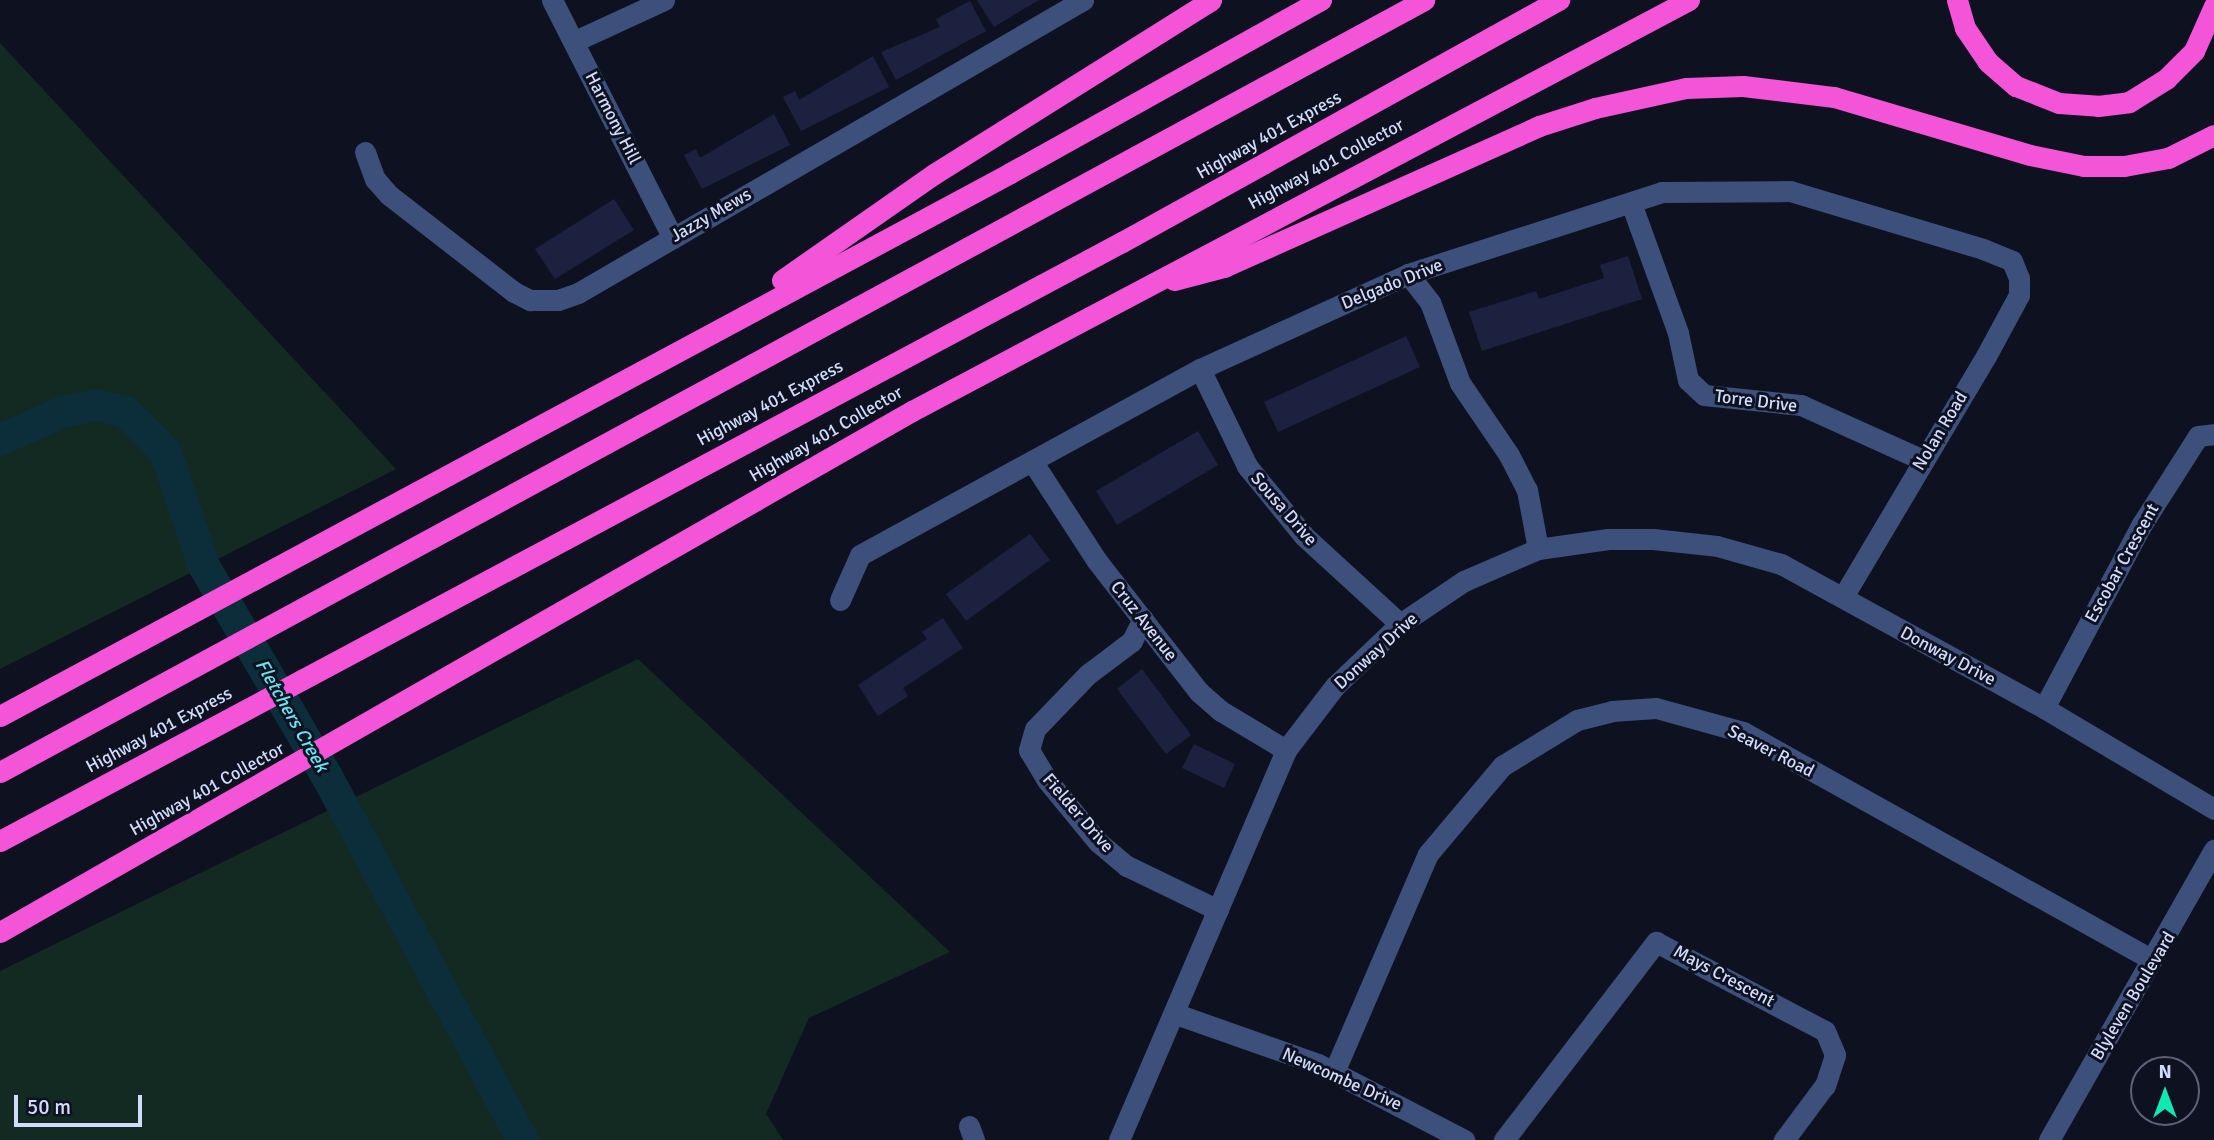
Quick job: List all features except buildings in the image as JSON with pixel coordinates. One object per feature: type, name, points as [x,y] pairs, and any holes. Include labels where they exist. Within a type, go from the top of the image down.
[{"type":"highway","points":[[707,332],[934,174],[1211,0]]},
{"type":"highway","points":[[0,716],[707,332],[1010,173],[1321,0]]},
{"type":"highway","points":[[0,772],[1424,0]]},
{"type":"highway","name":"Highway 401 Express","points":[[0,841],[1122,242],[1559,0]]},
{"type":"highway","name":"Highway 401 Collector","points":[[0,932],[361,729],[912,411],[1689,0]]},
{"type":"highway","points":[[1957,0],[1965,28],[1988,62],[2016,86],[2059,103],[2098,106],[2129,102],[2166,79],[2194,51],[2214,6]]},
{"type":"highway","points":[[1135,291],[1224,267],[1539,126],[1595,108],[1686,88],[1743,86],[1834,97],[2030,155],[2084,166],[2124,166],[2168,158],[2214,135]]},
{"type":"street","name":"Harmony Hill","points":[[552,0],[673,238]]},
{"type":"street","points":[[575,41],[664,0]]},
{"type":"street","name":"Jazzy Mews","points":[[365,152],[375,180],[389,195],[530,300],[544,302],[578,293],[1083,0]]},
{"type":"street","name":"Delgado Drive","points":[[840,600],[860,555],[1200,369],[1408,274],[1662,192],[1790,191],[2012,261]]},
{"type":"street","name":"Torre Drive","points":[[1631,202],[1678,333],[1688,380],[1704,395],[1801,405],[1923,460]]},
{"type":"street","name":"Nolan Road","points":[[1843,597],[2019,295],[2019,278],[2012,261]]},
{"type":"street","points":[[1408,274],[1430,302],[1460,383],[1509,455],[1527,490],[1538,549]]},
{"type":"street","name":"Sousa Drive","points":[[1200,369],[1247,466],[1304,536],[1400,624]]},
{"type":"street","name":"Escobar Crescent","points":[[2044,708],[2142,524],[2198,436],[2214,434]]},
{"type":"street","name":"Cruz Avenue","points":[[1032,461],[1097,561],[1213,705],[1286,750]]},
{"type":"street","name":"Donway Drive","points":[[1119,1140],[1176,1014],[1286,750],[1335,686],[1400,624],[1464,581],[1538,549],[1608,538],[1717,546],[1781,564],[2044,708],[2214,809]]},
{"type":"street","name":"Fielder Drive","points":[[1143,619],[1132,640],[1088,674],[1035,729],[1029,750],[1047,780],[1090,831],[1127,866],[1218,910]]},
{"type":"street","name":"Seaver Road","points":[[1334,1072],[1428,854],[1502,766],[1577,720],[1612,711],[1656,708],[1743,732],[2152,960]]},
{"type":"street","name":"Blyleven Boulevard","points":[[2049,1140],[2214,850]]},
{"type":"street","name":"Mays Crescent","points":[[1504,1140],[1656,942],[1825,1031],[1835,1055],[1825,1085],[1784,1140]]},
{"type":"street","name":"Newcombe Drive","points":[[1176,1014],[1334,1072],[1464,1140]]},
{"type":"green space","points":[[0,43],[396,469],[0,669]]},
{"type":"green space","points":[[638,659],[950,952],[809,1018],[766,1114],[783,1140],[0,1140],[0,971]]},
{"type":"waterway","name":"Fletchers Creek","points":[[0,440],[63,412],[96,405],[126,412],[165,451],[204,566],[324,771],[523,1140]]}]
